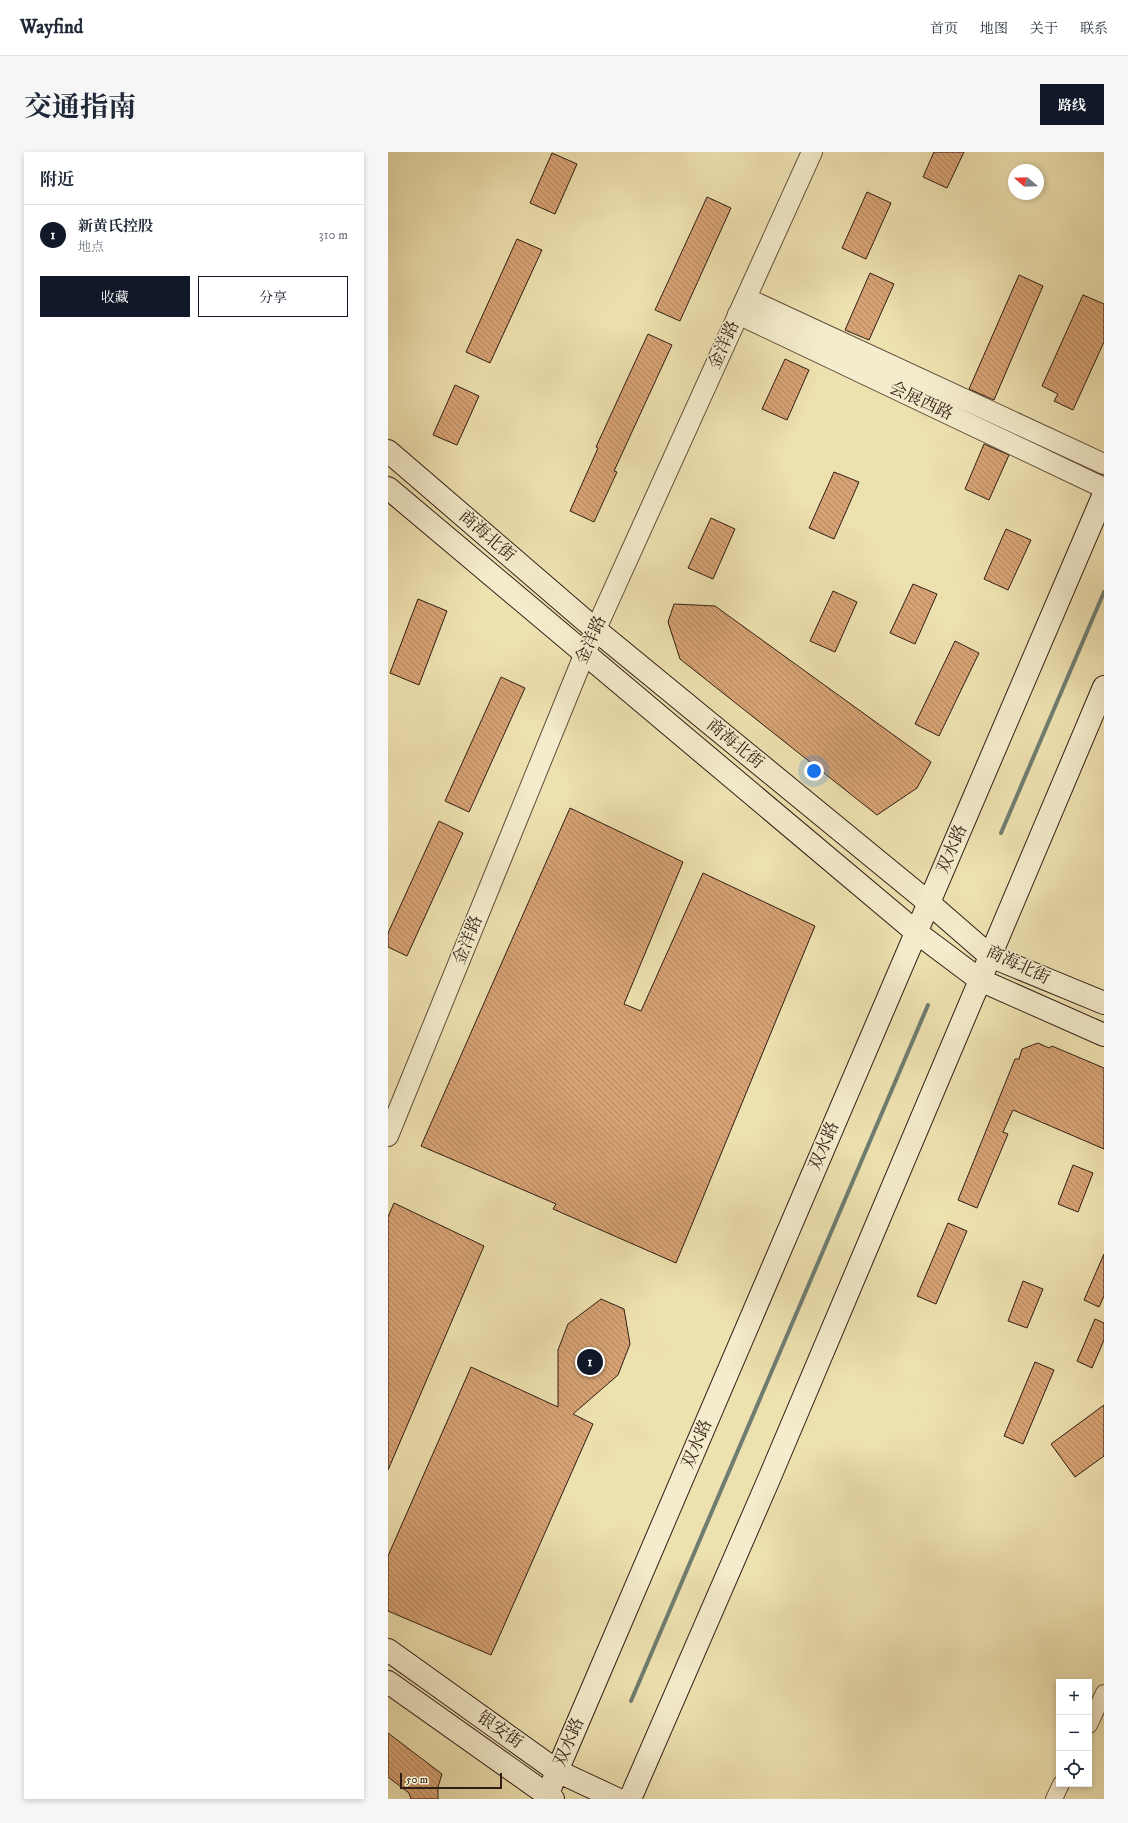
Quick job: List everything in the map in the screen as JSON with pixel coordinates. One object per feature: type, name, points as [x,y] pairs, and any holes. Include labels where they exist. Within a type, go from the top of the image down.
[{"type":"main road","name":"商海北街","points":[[388,451],[596,630],[929,903],[990,956],[1104,1003]]},
{"type":"main road","name":"商海北街","points":[[388,488],[916,932],[980,980],[1104,1035]]},
{"type":"main road","name":"双水路","points":[[549,1798],[557,1771],[1104,494]]},
{"type":"main road","points":[[630,1799],[769,1479],[1104,687]]},
{"type":"main road","name":"银安街","points":[[388,1650],[557,1771],[617,1799]]},
{"type":"main road","name":"银安街","points":[[388,1682],[549,1798]]},
{"type":"street","name":"金洋路","points":[[388,1136],[585,653],[812,152]]},
{"type":"street","name":"会展西路","points":[[742,306],[1104,464]]},
{"type":"street","name":"会展西路","points":[[742,306],[1104,488]]},
{"type":"street","points":[[1092,1719],[1104,1693]]},
{"type":"street","points":[[1054,1799],[1060,1787]]},
{"type":"building","points":[[934,152],[964,152],[947,188],[923,177]]},
{"type":"building","points":[[552,153],[577,164],[555,214],[530,203]]},
{"type":"building","points":[[867,192],[891,203],[866,259],[842,248]]},
{"type":"building","points":[[707,197],[731,208],[680,321],[655,310]]},
{"type":"building","points":[[517,239],[542,250],[490,363],[466,352]]},
{"type":"building","points":[[870,273],[894,284],[869,340],[845,330]]},
{"type":"building","points":[[1019,275],[1043,286],[994,400],[969,389]]},
{"type":"building","points":[[1083,295],[1104,304],[1104,342],[1073,410],[1054,401],[1058,394],[1042,386]]},
{"type":"building","points":[[648,334],[672,345],[614,471],[617,472],[594,522],[570,511],[598,448],[596,447]]},
{"type":"building","points":[[785,359],[809,370],[787,420],[762,409]]},
{"type":"building","points":[[455,385],[479,396],[457,445],[433,435]]},
{"type":"building","points":[[984,444],[1009,455],[989,500],[965,489]]},
{"type":"building","points":[[834,472],[859,482],[834,539],[809,528]]},
{"type":"building","points":[[711,518],[735,529],[713,579],[688,568]]},
{"type":"building","points":[[1006,529],[1031,540],[1008,590],[984,579]]},
{"type":"building","points":[[913,584],[937,594],[915,644],[890,633]]},
{"type":"building","points":[[833,591],[857,602],[835,652],[810,641]]},
{"type":"building","points":[[418,599],[447,611],[419,685],[390,673]]},
{"type":"building","points":[[674,604],[715,606],[931,762],[917,788],[877,815],[680,659],[668,622]]},
{"type":"building","points":[[955,641],[979,653],[939,736],[915,724]]},
{"type":"building","points":[[501,677],[525,688],[469,812],[445,801]]},
{"type":"building","points":[[570,808],[683,862],[624,1004],[641,1011],[703,873],[815,926],[676,1263],[553,1209],[556,1204],[421,1146]]},
{"type":"building","points":[[439,821],[463,833],[407,956],[388,947],[388,933]]},
{"type":"building","points":[[1038,1043],[1049,1048],[1052,1046],[1104,1068],[1104,1149],[1013,1110],[1003,1132],[1008,1134],[977,1208],[958,1200],[1015,1059],[1019,1059],[1022,1049]]},
{"type":"building","points":[[1073,1165],[1093,1173],[1078,1212],[1058,1204]]},
{"type":"building","points":[[394,1203],[484,1246],[388,1470],[388,1217]]},
{"type":"building","points":[[948,1223],[967,1231],[936,1304],[917,1296]]},
{"type":"building","points":[[1104,1254],[1104,1296],[1099,1307],[1084,1300]]},
{"type":"building","points":[[1023,1281],[1043,1289],[1027,1328],[1008,1321]]},
{"type":"building","points":[[601,1299],[624,1309],[630,1344],[618,1375],[573,1414],[593,1424],[491,1655],[388,1611],[388,1556],[471,1367],[558,1407],[558,1350],[568,1324]]},
{"type":"building","points":[[1095,1319],[1104,1323],[1104,1340],[1092,1368],[1077,1361]]},
{"type":"building","points":[[1035,1362],[1054,1370],[1023,1444],[1004,1436]]},
{"type":"building","points":[[1104,1405],[1104,1456],[1075,1477],[1051,1444]]},
{"type":"building","points":[[388,1733],[442,1774],[438,1787],[438,1799],[411,1799],[409,1793],[388,1777]]},
{"type":"waterway","points":[[1001,833],[1104,592]]},
{"type":"waterway","points":[[631,1701],[928,1005]]},
{"type":"place","name":"新黄氏控股","points":[[590,1362]]}]
